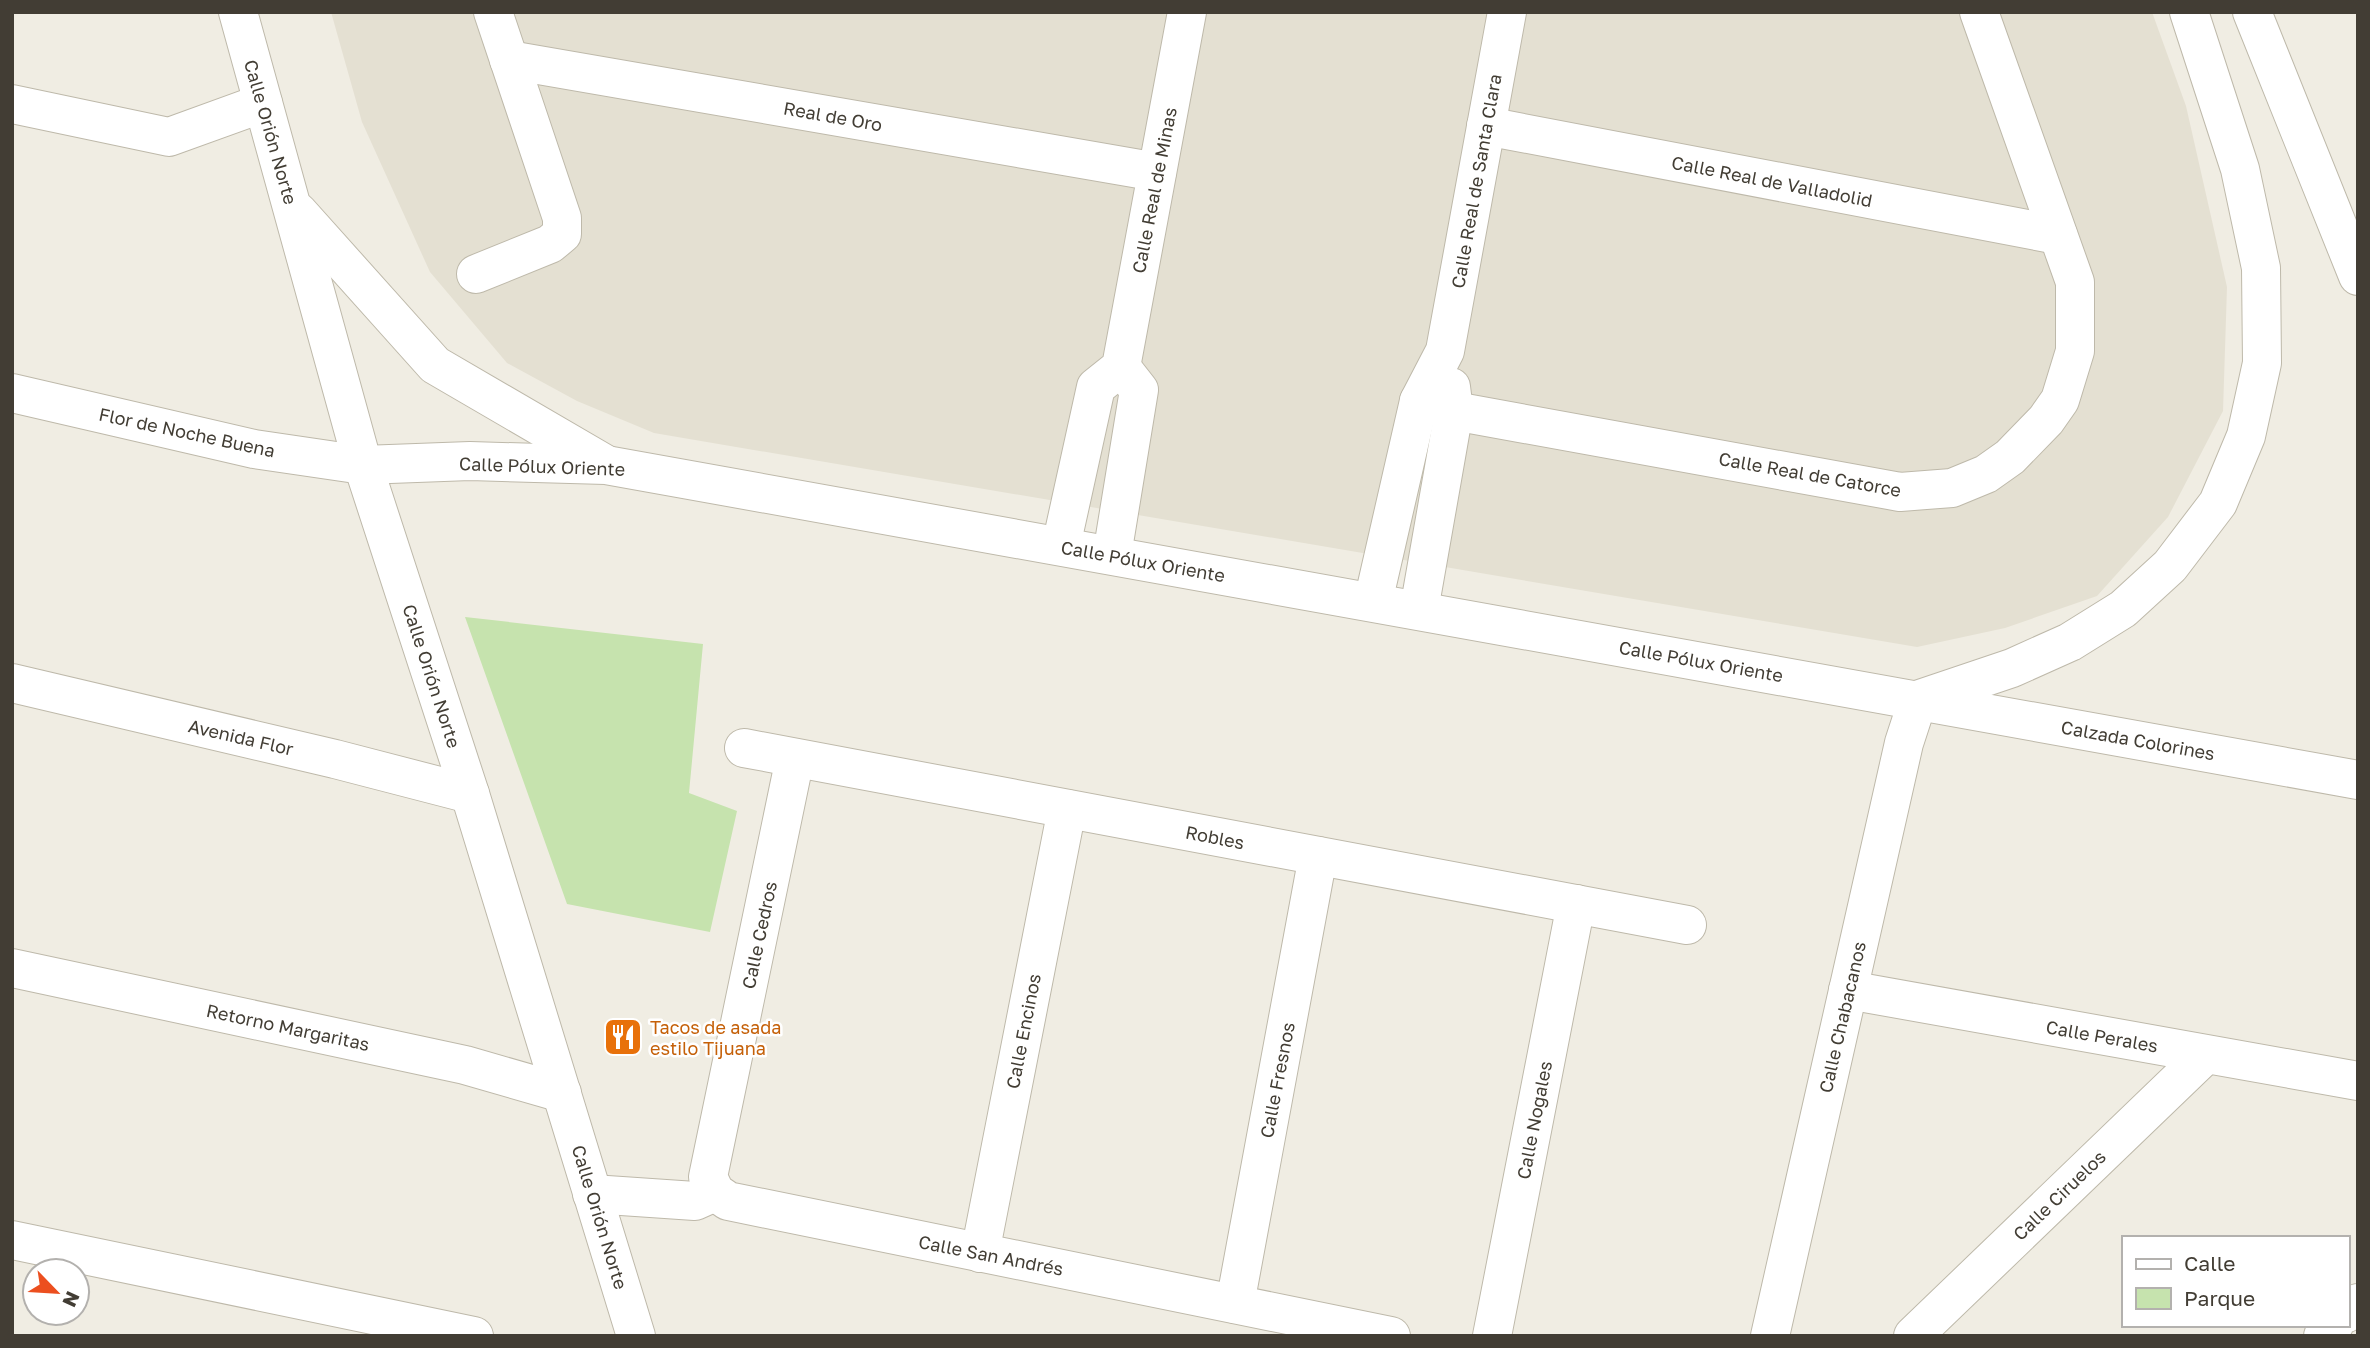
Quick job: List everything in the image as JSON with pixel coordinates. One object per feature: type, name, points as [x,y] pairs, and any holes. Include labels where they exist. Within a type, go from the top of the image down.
[{"type":"street","name":"Calle Orión Norte","points":[[238,12],[363,465],[470,794],[636,1336]]},
{"type":"street","points":[[476,274],[550,244],[562,234],[562,218],[493,12]]},
{"type":"street","name":"Calle Real de Minas","points":[[1121,367],[1187,12]]},
{"type":"street","name":"Calle Real de Santa Clara","points":[[1419,610],[1436,406],[1507,12]]},
{"type":"street","name":"Calle Real de Catorce","points":[[1436,406],[1900,492],[1952,488],[1986,474],[2010,457],[2046,420],[2060,400],[2075,351],[2075,282],[1979,12]]},
{"type":"street","points":[[1918,700],[2012,668],[2070,642],[2123,609],[2170,566],[2218,503],[2246,436],[2262,363],[2261,268],[2240,169],[2189,12]]},
{"type":"street","points":[[2252,12],[2358,276]]},
{"type":"street","name":"Real de Oro","points":[[509,60],[1157,172]]},
{"type":"street","points":[[12,104],[169,137],[263,103]]},
{"type":"street","name":"Calle Real de Valladolid","points":[[1486,126],[2058,235]]},
{"type":"street","points":[[291,204],[435,365],[606,465]]},
{"type":"street","points":[[1061,546],[1096,387],[1121,367],[1139,390],[1112,555]]},
{"type":"street","name":"Flor de Noche Buena","points":[[12,393],[254,449],[363,465]]},
{"type":"street","name":"Calle Real de Santa Clara","points":[[1373,602],[1436,406]]},
{"type":"street","name":"Calle Pólux Oriente","points":[[363,465],[470,461],[606,465],[1918,700]]},
{"type":"street","name":"Avenida Flor","points":[[12,683],[335,759],[470,794]]},
{"type":"street","name":"Calzada Colorines","points":[[1918,700],[2358,780]]},
{"type":"street","name":"Calle Chabacanos","points":[[1770,1336],[1904,743],[1918,700]]},
{"type":"street","name":"Robles","points":[[744,748],[1687,925]]},
{"type":"street","name":"Calle Cedros","points":[[712,1185],[795,758]]},
{"type":"street","name":"Calle Encinos","points":[[980,1253],[1066,809]]},
{"type":"street","name":"Calle Fresnos","points":[[1235,1304],[1318,856]]},
{"type":"street","name":"Calle Nogales","points":[[1492,1336],[1576,904]]},
{"type":"street","name":"Retorno Margaritas","points":[[12,968],[465,1065],[562,1093]]},
{"type":"street","name":"Calle Perales","points":[[1847,990],[2358,1081]]},
{"type":"street","name":"Calle Ciruelos","points":[[1913,1336],[2205,1055]]},
{"type":"street","name":"Calle San Andrés","points":[[589,1181],[712,1185],[728,1201],[1391,1336]]},
{"type":"street","points":[[12,1240],[474,1336]]},
{"type":"shaded area","points":[[331,12],[2152,12],[2186,106],[2227,287],[2223,411],[2168,517],[2097,596],[2005,628],[1917,647],[654,433],[577,401],[507,363],[430,272],[362,122]]},
{"type":"green space","points":[[465,617],[703,644],[689,793],[737,811],[710,932],[567,904]]},
{"type":"place","name":"Tacos de asada estilo Tijuana","points":[[623,1037]]}]
